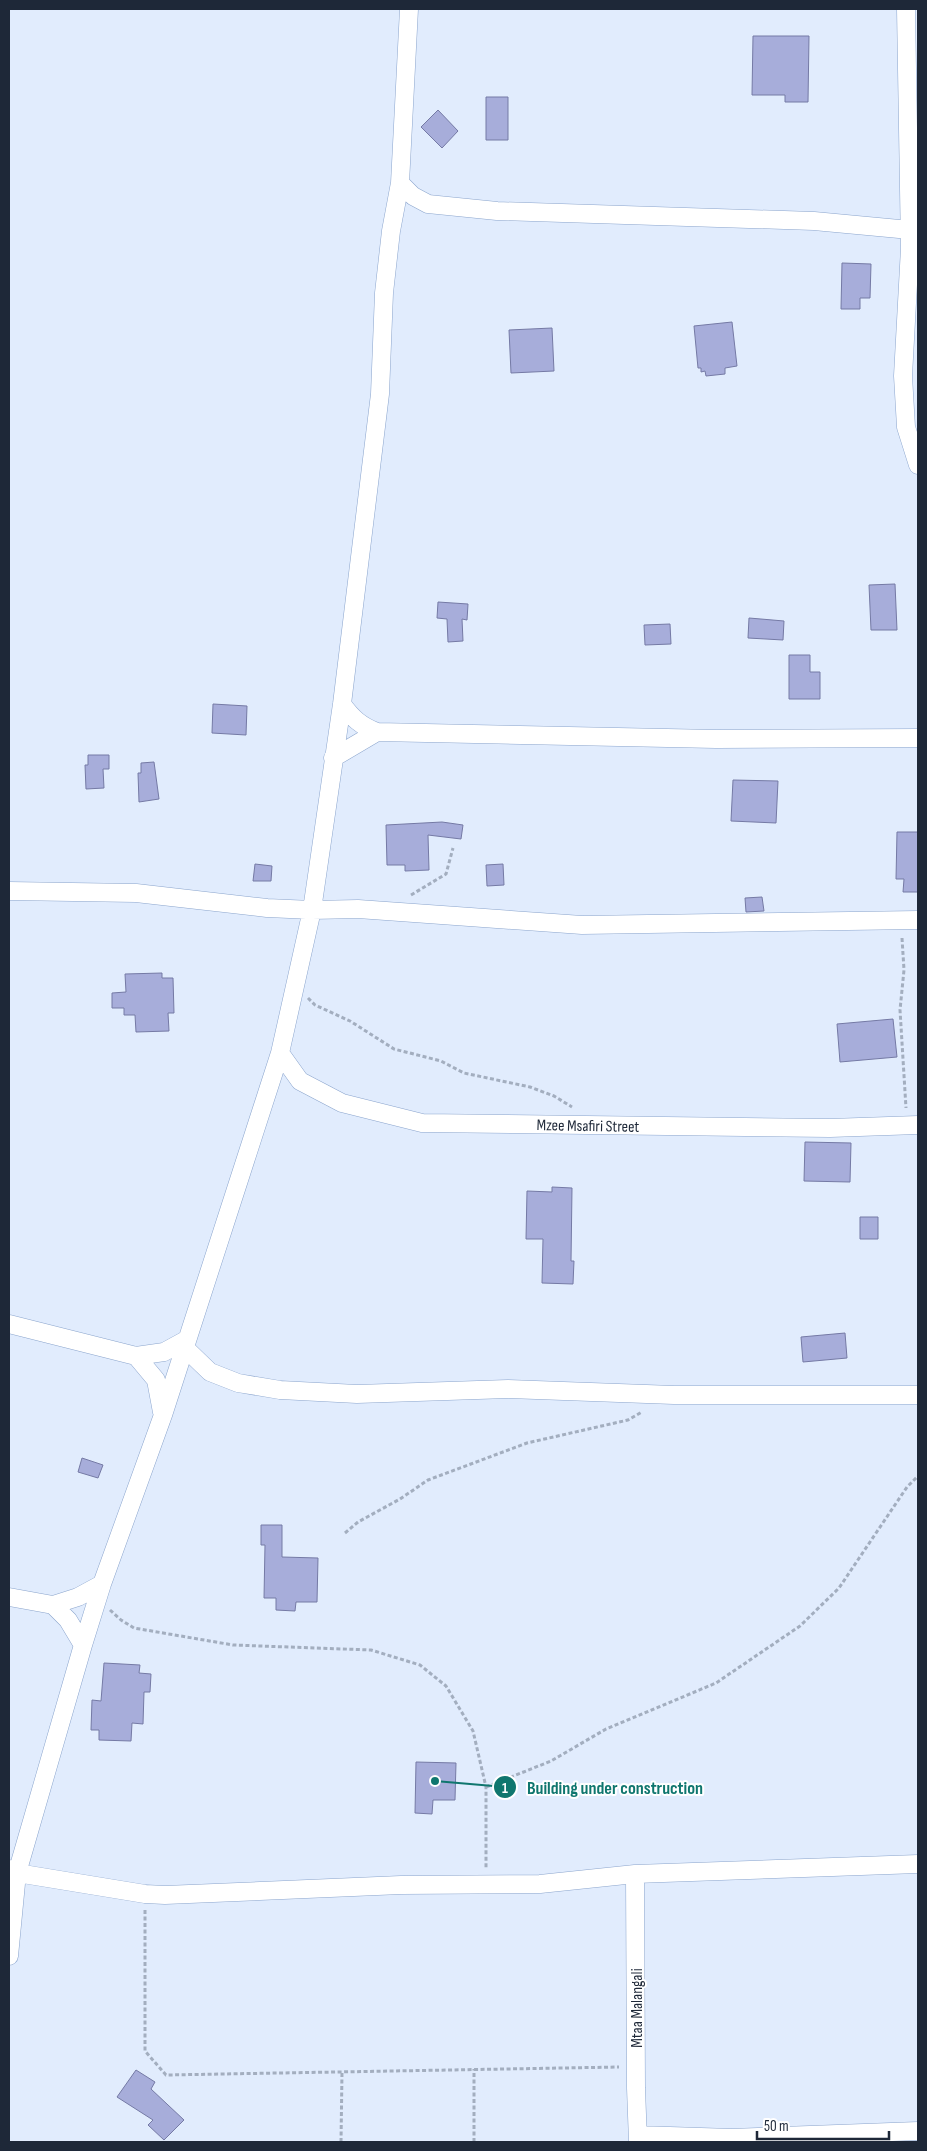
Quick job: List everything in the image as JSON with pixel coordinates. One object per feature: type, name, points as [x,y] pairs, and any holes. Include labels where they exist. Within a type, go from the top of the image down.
[{"type":"street","points":[[9,1956],[13,1871],[100,1591],[163,1415],[280,1053],[312,910],[342,704],[380,394],[384,293],[391,231],[400,182],[408,9]]},
{"type":"street","points":[[906,9],[913,238],[903,376],[906,428],[918,465]]},
{"type":"street","points":[[400,182],[414,196],[428,204],[497,211],[814,221],[913,238]]},
{"type":"street","points":[[342,704],[352,718],[362,727],[377,732],[716,739],[918,738]]},
{"type":"street","points":[[333,758],[377,732]]},
{"type":"street","points":[[9,891],[136,893],[268,908],[312,910],[358,909],[582,925],[910,920]]},
{"type":"street","name":"Mzee Msafiri Street","points":[[280,1053],[300,1080],[342,1102],[422,1123],[830,1128],[915,1125]]},
{"type":"street","points":[[9,1324],[136,1356],[164,1352],[185,1344]]},
{"type":"street","points":[[185,1344],[210,1372],[238,1383],[280,1390],[358,1394],[508,1389],[674,1395],[918,1395]]},
{"type":"street","points":[[136,1356],[156,1380],[163,1415]]},
{"type":"street","points":[[9,1597],[53,1605],[100,1591]]},
{"type":"street","points":[[53,1605],[68,1620],[83,1645]]},
{"type":"street","points":[[13,1871],[145,1894],[165,1895],[401,1885],[540,1884],[635,1874],[918,1864]]},
{"type":"street","name":"Mtaa Malangali","points":[[635,1874],[638,2139]]},
{"type":"street","points":[[638,2139],[850,2138],[918,2131]]},
{"type":"path","points":[[401,912],[407,897],[446,874],[453,848]]},
{"type":"path","points":[[910,920],[900,1010],[904,1105],[915,1125]]},
{"type":"path","points":[[295,985],[315,1005],[350,1021],[394,1049],[441,1061],[464,1073],[530,1087],[554,1096],[596,1125]]},
{"type":"path","points":[[345,1533],[358,1522],[400,1499],[428,1480],[527,1443],[628,1420],[643,1411]]},
{"type":"path","points":[[486,1787],[551,1760],[606,1728],[716,1683],[800,1626],[840,1588],[908,1487],[918,1476]]},
{"type":"path","points":[[100,1591],[121,1620],[134,1628],[233,1645],[371,1650],[420,1665],[446,1686],[473,1731],[486,1787],[487,1860],[483,1884]]},
{"type":"path","points":[[145,1894],[145,2051],[166,2075],[636,2066]]},
{"type":"path","points":[[474,2069],[474,2142]]},
{"type":"path","points":[[341,2142],[342,2072]]},
{"type":"building","points":[[753,36],[809,36],[808,102],[785,102],[785,95],[752,95]]},
{"type":"building","points":[[486,97],[508,97],[508,140],[486,140]]},
{"type":"building","points":[[438,110],[458,131],[442,148],[421,127]]},
{"type":"building","points":[[842,263],[871,264],[870,298],[860,298],[860,309],[841,309]]},
{"type":"building","points":[[732,322],[737,366],[725,368],[725,374],[706,376],[705,371],[701,372],[701,368],[698,368],[694,326]]},
{"type":"building","points":[[552,328],[554,371],[511,373],[509,330]]},
{"type":"building","points":[[895,584],[897,630],[871,630],[869,585]]},
{"type":"building","points":[[438,602],[468,604],[467,620],[462,619],[463,641],[448,642],[447,619],[437,618]]},
{"type":"building","points":[[749,618],[784,621],[783,640],[748,638]]},
{"type":"building","points":[[670,624],[671,644],[645,645],[644,625]]},
{"type":"building","points":[[789,655],[810,655],[810,672],[820,672],[820,699],[789,699]]},
{"type":"building","points":[[213,704],[247,706],[246,735],[212,733]]},
{"type":"building","points":[[88,755],[109,755],[109,769],[103,769],[104,788],[86,789],[85,765],[88,765]]},
{"type":"building","points":[[154,762],[159,799],[139,802],[138,773],[141,773],[141,763]]},
{"type":"building","points":[[733,780],[778,781],[776,823],[731,821]]},
{"type":"building","points":[[442,822],[463,825],[461,839],[428,835],[429,870],[405,871],[405,865],[387,865],[386,825]]},
{"type":"building","points":[[897,832],[918,832],[918,892],[903,892],[904,879],[896,879]]},
{"type":"building","points":[[255,864],[272,866],[271,881],[253,881]]},
{"type":"building","points":[[503,864],[504,885],[487,886],[486,865]]},
{"type":"building","points":[[762,897],[764,911],[746,912],[745,898]]},
{"type":"building","points":[[162,973],[162,978],[173,978],[174,1013],[168,1013],[169,1031],[136,1032],[135,1015],[124,1015],[124,1008],[112,1008],[112,993],[126,992],[125,974]]},
{"type":"building","points":[[893,1019],[897,1057],[840,1062],[837,1024]]},
{"type":"building","points":[[805,1142],[851,1143],[850,1182],[804,1181]]},
{"type":"building","points":[[552,1187],[572,1188],[571,1261],[574,1261],[573,1284],[542,1283],[543,1239],[526,1239],[527,1191],[552,1192]]},
{"type":"building","points":[[860,1217],[878,1217],[878,1239],[860,1239]]},
{"type":"building","points":[[845,1333],[847,1358],[803,1362],[801,1337]]},
{"type":"building","points":[[82,1458],[103,1465],[98,1478],[78,1472]]},
{"type":"building","points":[[261,1525],[282,1525],[282,1557],[318,1558],[317,1602],[296,1602],[295,1611],[276,1610],[276,1598],[264,1598],[265,1545],[261,1545]]},
{"type":"building","points":[[104,1663],[140,1665],[139,1673],[151,1674],[150,1692],[144,1692],[143,1724],[132,1723],[131,1741],[99,1740],[99,1730],[91,1730],[92,1700],[101,1701]]},
{"type":"building","points":[[416,1762],[456,1763],[455,1800],[433,1800],[432,1814],[415,1813]]},
{"type":"building","points":[[136,2070],[155,2082],[151,2089],[184,2120],[164,2140],[148,2125],[153,2120],[117,2097]]},
{"type":"place","name":"Building under construction","points":[[435,1781]]}]
